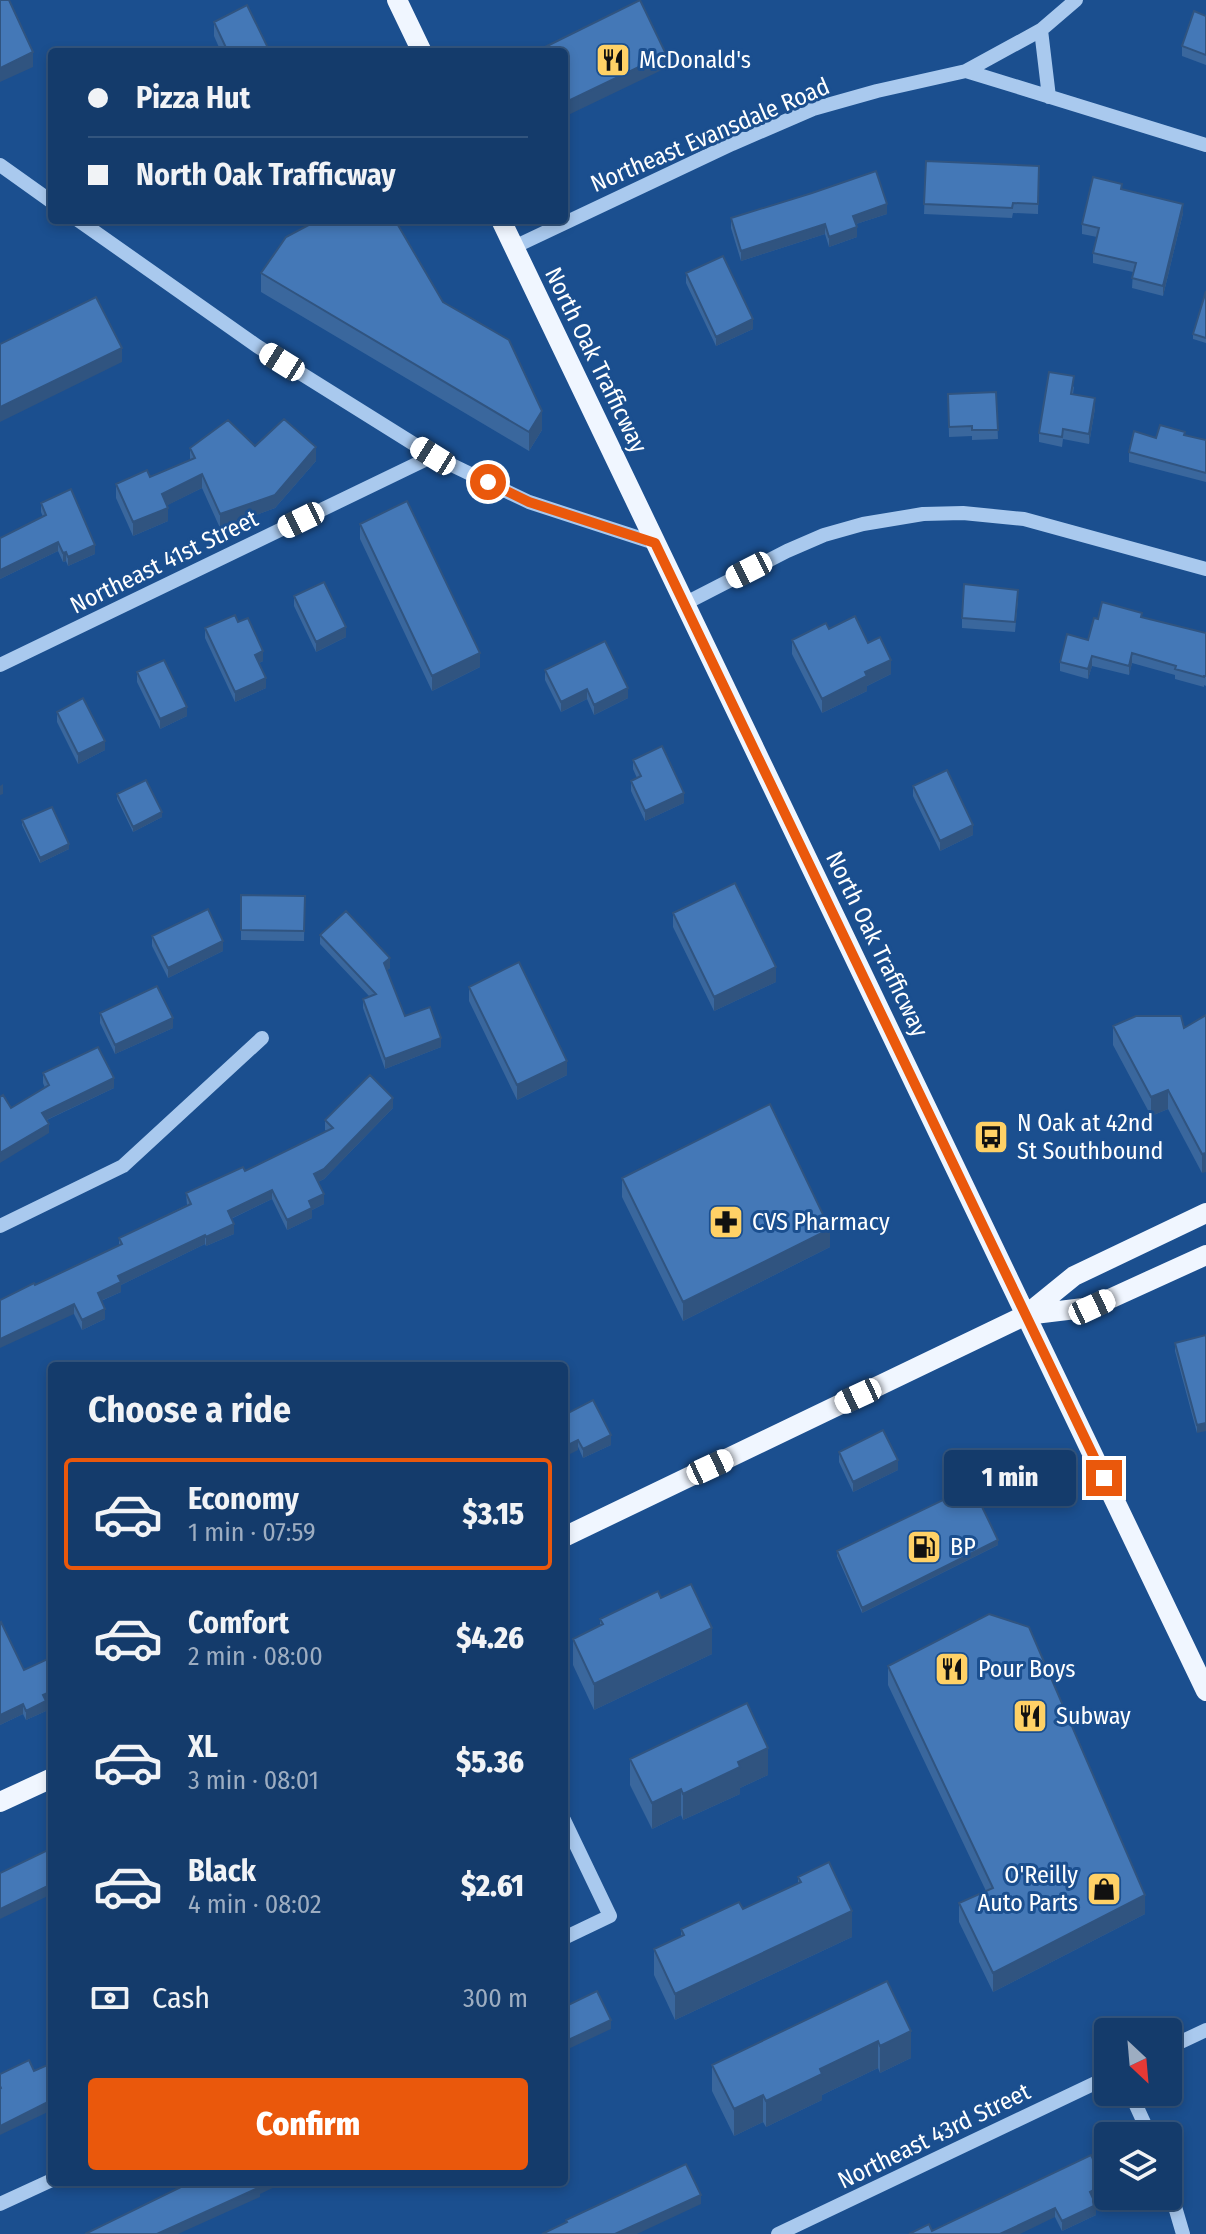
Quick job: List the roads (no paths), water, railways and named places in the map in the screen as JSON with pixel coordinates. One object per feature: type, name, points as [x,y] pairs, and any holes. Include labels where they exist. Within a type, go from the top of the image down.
[{"type":"main road","points":[[397,0],[420,48]]},
{"type":"main road","name":"North Oak Trafficway","points":[[503,224],[1206,1691]]},
{"type":"main road","points":[[568,1535],[1026,1315],[1074,1276],[1206,1213]]},
{"type":"main road","points":[[1026,1315],[1092,1307],[1206,1255]]},
{"type":"main road","points":[[0,1802],[48,1780]]},
{"type":"street","points":[[966,71],[1041,30],[1076,0]]},
{"type":"street","points":[[1041,30],[1049,97]]},
{"type":"street","points":[[966,71],[1206,145]]},
{"type":"street","name":"Northeast Evansdale Road","points":[[568,221],[813,109],[966,71]]},
{"type":"street","points":[[0,165],[48,199]]},
{"type":"street","points":[[84,224],[257,346],[433,456],[529,502],[655,543]]},
{"type":"street","name":"Northeast Evansdale Road","points":[[514,247],[563,224]]},
{"type":"street","name":"Northeast 41st Street","points":[[0,665],[433,456]]},
{"type":"street","points":[[684,604],[824,535],[863,524],[923,514],[963,513],[1024,519],[1206,569]]},
{"type":"street","points":[[0,1226],[123,1166],[262,1038]]},
{"type":"street","points":[[568,1828],[610,1916],[568,1936]]},
{"type":"street","points":[[1182,2041],[1206,2030]]},
{"type":"street","name":"Northeast 43rd Street","points":[[778,2234],[1094,2084]]},
{"type":"street","points":[[0,2204],[48,2182]]},
{"type":"street","points":[[1176,2210],[1183,2234]]},
{"type":"place","name":"McDonald's","points":[[613,60]]},
{"type":"place","name":"N Oak at 42nd St Southbound","points":[[991,1137]]},
{"type":"place","name":"CVS Pharmacy","points":[[726,1222]]},
{"type":"place","name":"BP","points":[[924,1547]]},
{"type":"place","name":"Pour Boys","points":[[952,1669]]},
{"type":"place","name":"Subway","points":[[1030,1716]]},
{"type":"place","name":"O'Reilly Auto Parts","points":[[1104,1889]]}]
